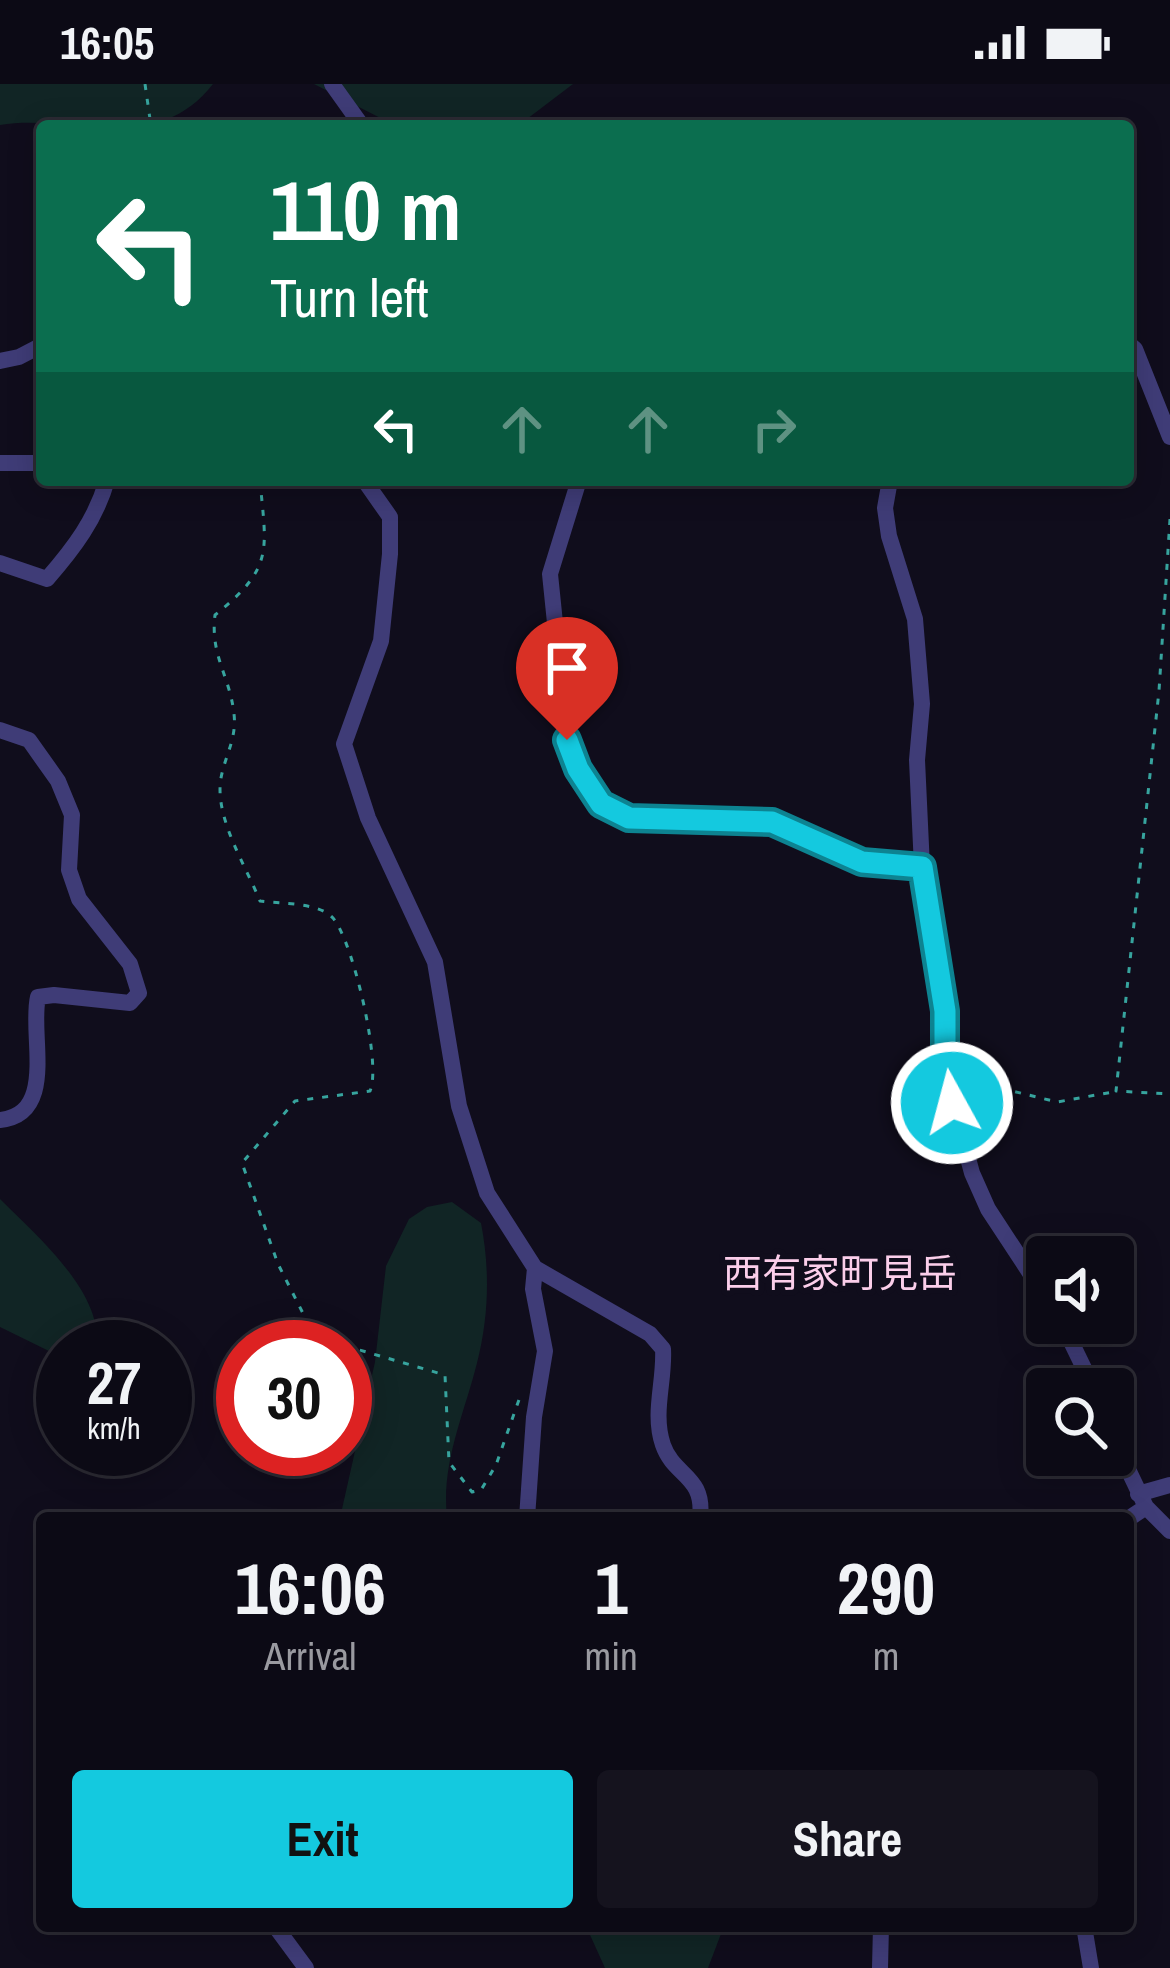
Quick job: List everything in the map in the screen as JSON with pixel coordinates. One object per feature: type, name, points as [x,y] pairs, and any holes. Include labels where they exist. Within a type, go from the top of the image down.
[{"type":"street","points":[[332,84],[358,120]]},
{"type":"street","points":[[0,361],[36,348]]},
{"type":"street","points":[[1134,348],[1170,437]]},
{"type":"street","points":[[0,463],[36,464]]},
{"type":"street","points":[[0,563],[47,579],[76,545],[100,506],[105,486]]},
{"type":"street","points":[[370,486],[390,517],[390,554],[381,640],[344,744],[368,818],[435,962],[459,1106],[487,1193],[535,1268],[650,1334],[663,1348],[657,1416],[664,1449],[699,1489],[700,1512]]},
{"type":"street","points":[[577,486],[550,574],[567,740],[578,769],[601,804],[629,818],[772,822],[862,862],[922,867]]},
{"type":"street","points":[[889,486],[889,536],[910,593],[922,704],[917,760],[922,867],[945,1011],[952,1103],[988,1209],[1026,1268]]},
{"type":"street","points":[[0,730],[29,740],[58,782],[72,814],[69,870],[79,899],[130,964],[139,993],[130,1003],[38,997],[35,1010],[41,1052],[30,1103],[16,1119],[0,1120]]},
{"type":"street","points":[[527,1512],[544,1351],[533,1288],[535,1268]]},
{"type":"street","points":[[1130,1476],[1142,1501],[1170,1531]]},
{"type":"street","points":[[1133,1512],[1142,1501],[1170,1485]]},
{"type":"street","points":[[279,1932],[306,1968]]},
{"type":"street","points":[[880,1968],[881,1932]]},
{"type":"street","points":[[1085,1932],[1091,1968]]},
{"type":"path","points":[[145,84],[150,120]]},
{"type":"path","points":[[260,486],[266,554],[251,582],[215,615],[212,641],[235,716],[232,746],[221,778],[221,806],[260,901],[320,910],[334,919],[357,975],[374,1071],[370,1090],[295,1101],[242,1163],[278,1264],[306,1320]]},
{"type":"path","points":[[1116,1091],[1160,692],[1170,519]]},
{"type":"path","points":[[952,1103],[1004,1089],[1057,1102],[1116,1091],[1170,1094]]},
{"type":"path","points":[[372,1354],[445,1375],[449,1462],[472,1492],[481,1490],[496,1465],[522,1390]]},
{"type":"green space","points":[[0,84],[213,84],[191,106],[166,120],[36,120],[0,125]]},
{"type":"green space","points":[[314,84],[573,84],[526,120],[384,120]]},
{"type":"green space","points":[[0,1199],[64,1265],[94,1320],[36,1320],[36,1345],[0,1327]]},
{"type":"green space","points":[[452,1202],[481,1223],[486,1258],[484,1328],[450,1458],[447,1512],[341,1512],[349,1476],[372,1476],[372,1375],[386,1266],[409,1219],[427,1207]]},
{"type":"green space","points":[[589,1932],[722,1932],[708,1968],[605,1968]]},
{"type":"district","name":"西有家町見岳","points":[[840,1273]]},
{"type":"route","points":[[567,740],[578,769],[601,804],[629,818],[772,822],[862,862],[922,867],[945,1011],[952,1103]]}]
